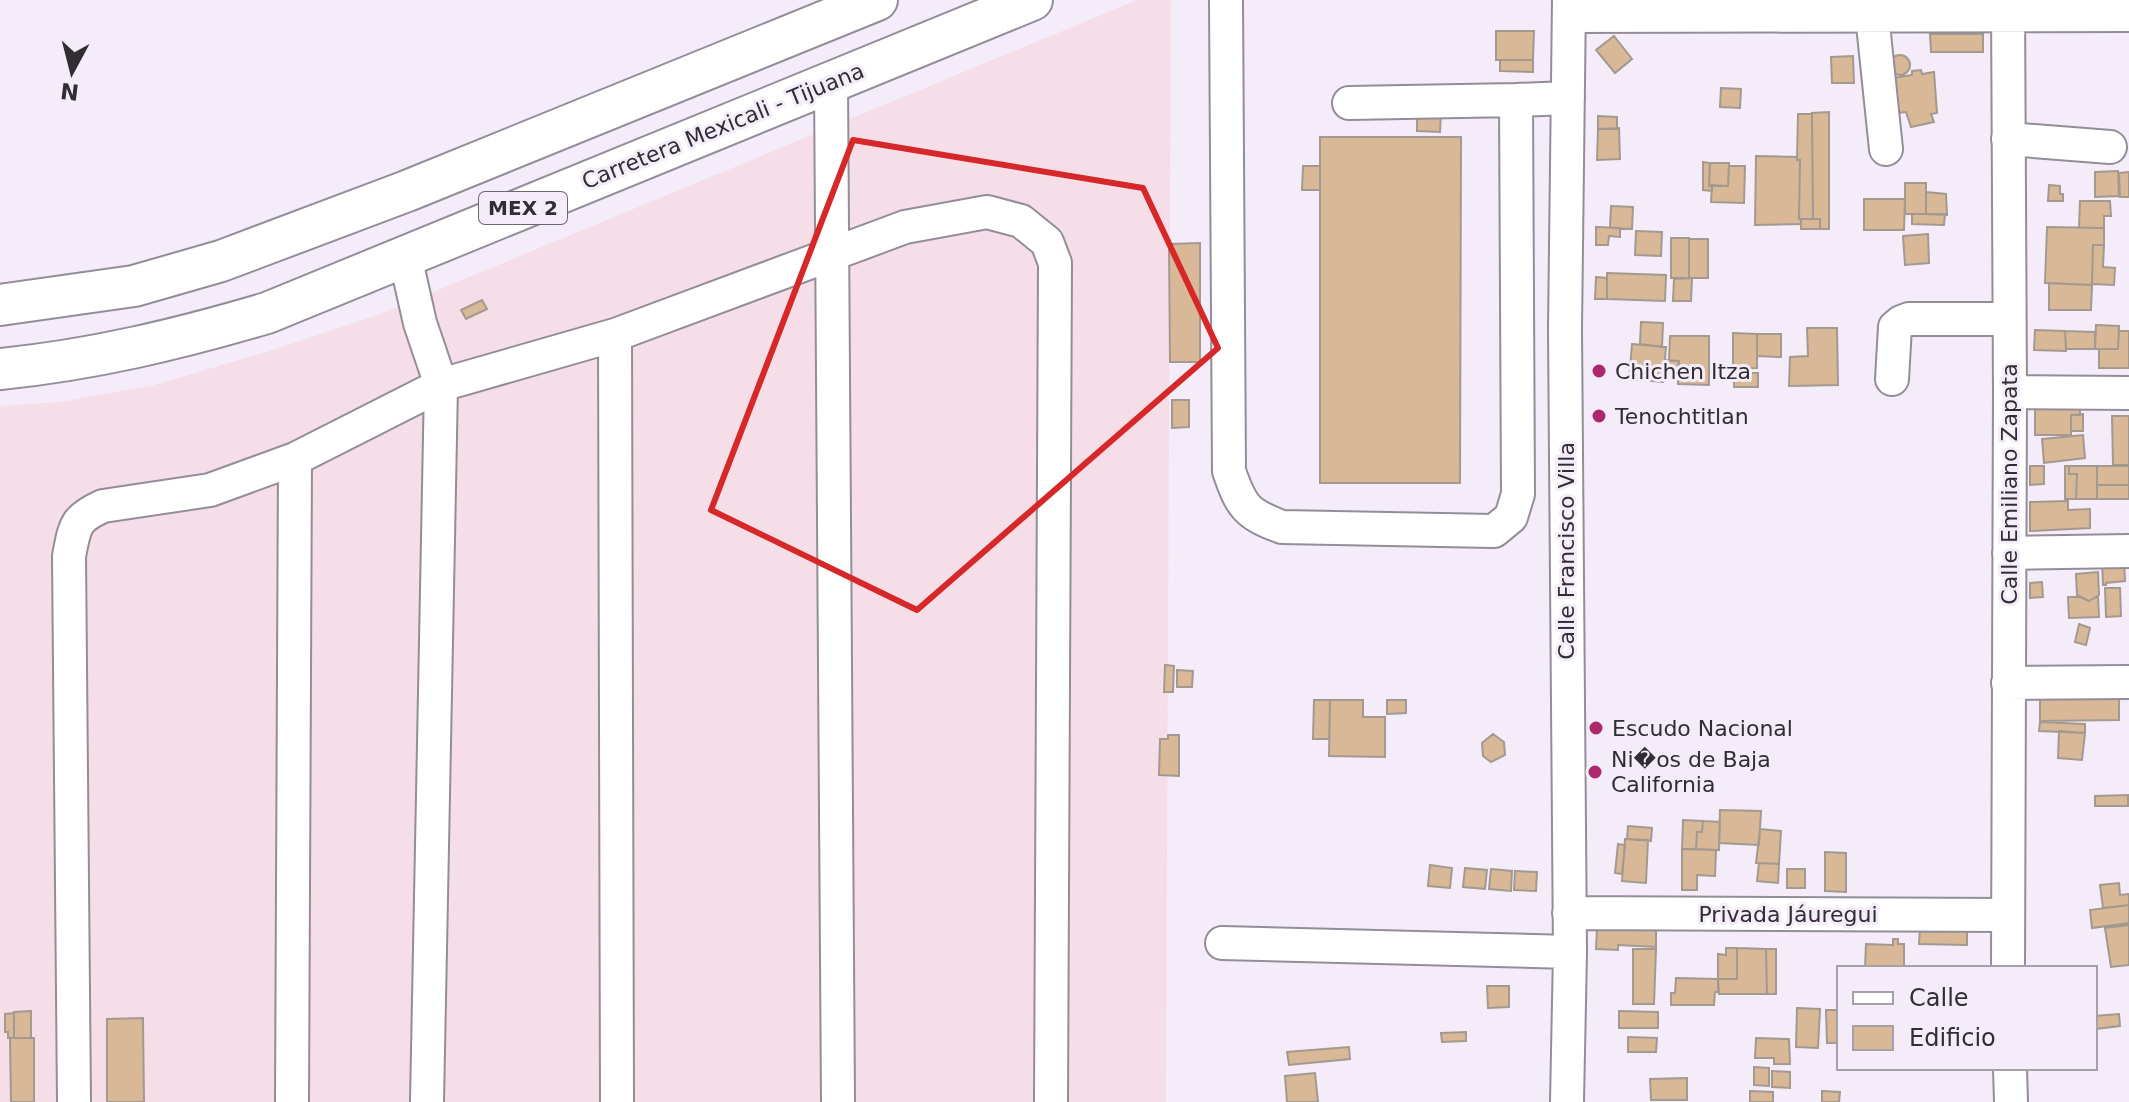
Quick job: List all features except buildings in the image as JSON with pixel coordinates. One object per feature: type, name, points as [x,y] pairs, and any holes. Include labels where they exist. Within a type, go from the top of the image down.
[{"type":"main road","name":"MEX 2","points":[[0,305],[134,286],[221,261],[407,191],[877,0]]},
{"type":"main road","name":"Carretera Mexicali - Tijuana","points":[[0,369],[111,354],[267,313],[1032,0]]},
{"type":"street","points":[[1226,0],[1229,471],[1239,500],[1258,518],[1282,527],[1494,531],[1511,517],[1518,494],[1516,100]]},
{"type":"street","points":[[1569,8],[1872,15],[2008,8],[2129,15]]},
{"type":"street","name":"Calle Francisco Villa","points":[[1567,1102],[1570,952],[1565,329],[1569,8]]},
{"type":"street","name":"Calle Emiliano Zapata","points":[[2008,8],[2008,966]]},
{"type":"street","points":[[1872,15],[1886,149]]},
{"type":"street","points":[[831,82],[838,1102]]},
{"type":"street","points":[[1349,103],[1568,98]]},
{"type":"street","points":[[2008,139],[2110,147]]},
{"type":"street","points":[[74,1102],[69,556],[75,526],[87,513],[103,506],[210,490],[295,459],[441,385],[615,335],[905,227],[987,212],[1021,221],[1047,242],[1055,263],[1051,1102]]},
{"type":"street","points":[[405,256],[420,323],[441,385],[427,1102]]},
{"type":"street","points":[[1892,379],[1895,327],[1901,322],[1909,319],[2009,319]]},
{"type":"street","points":[[615,335],[617,1102]]},
{"type":"street","points":[[2010,392],[2129,393]]},
{"type":"street","points":[[292,1102],[295,459]]},
{"type":"street","points":[[2009,553],[2129,551]]},
{"type":"street","points":[[2008,683],[2129,682]]},
{"type":"street","name":"Privada Jáuregui","points":[[1569,913],[2007,915]]},
{"type":"street","points":[[1222,943],[1570,952]]},
{"type":"street","points":[[2010,1070],[2011,1102]]},
{"type":"highlighted area","points":[[853,140],[1143,188],[1218,348],[917,610],[711,510]]},
{"type":"shaded area","points":[[1137,0],[1171,0],[1166,1102],[0,1102],[0,406],[60,402],[154,385],[380,314]]},
{"type":"place","name":"Chichen Itza","points":[[1599,371]]},
{"type":"place","name":"Tenochtitlan","points":[[1599,416]]},
{"type":"place","name":"Escudo Nacional","points":[[1596,728]]},
{"type":"place","name":"Ni�os de Baja California","points":[[1595,772]]}]
